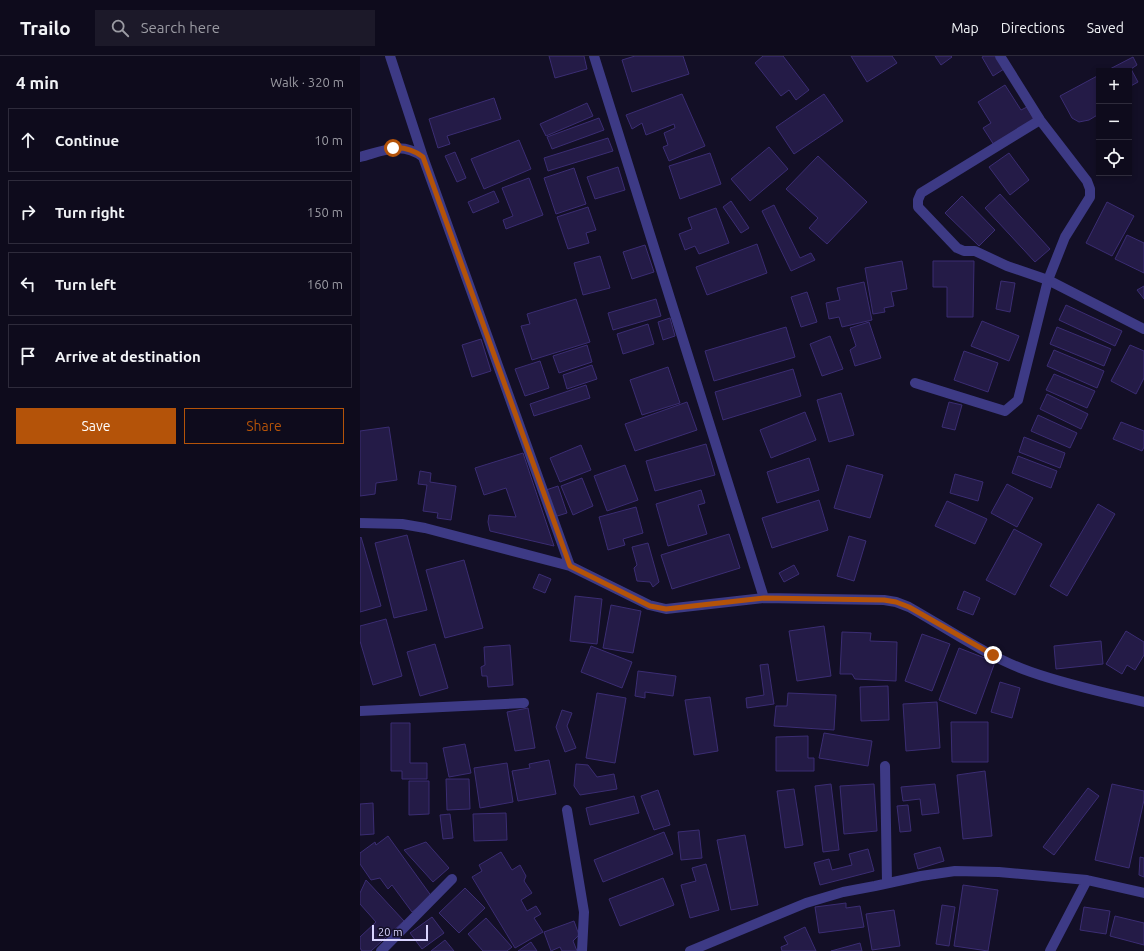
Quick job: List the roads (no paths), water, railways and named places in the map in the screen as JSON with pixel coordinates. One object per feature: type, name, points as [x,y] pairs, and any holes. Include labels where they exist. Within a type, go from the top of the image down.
[{"type":"street","points":[[390,56],[423,157],[570,566]]},
{"type":"street","points":[[594,56],[764,598]]},
{"type":"street","points":[[915,383],[1005,411],[1018,400],[1048,280],[1065,237],[1090,197],[1090,189],[1087,181],[1040,120],[1000,56]]},
{"type":"street","points":[[1040,120],[922,193],[918,200],[918,207],[957,248],[964,251],[975,251],[1007,266],[1048,280],[1144,330]]},
{"type":"street","points":[[360,158],[399,148],[418,153],[423,157]]},
{"type":"street","points":[[360,523],[402,524],[425,528],[570,566],[650,606],[657,608],[666,609],[764,598],[884,600],[896,602],[909,607],[993,655],[1030,672],[1097,691],[1144,702]]},
{"type":"street","points":[[360,711],[524,702]]},
{"type":"street","points":[[884,766],[887,884]]},
{"type":"street","points":[[567,810],[584,912],[582,951]]},
{"type":"street","points":[[695,950],[806,904],[843,892],[921,876],[955,871],[999,872],[1087,880],[1144,893]]},
{"type":"street","points":[[381,951],[452,879]]},
{"type":"street","points":[[1050,951],[1087,880]]}]
